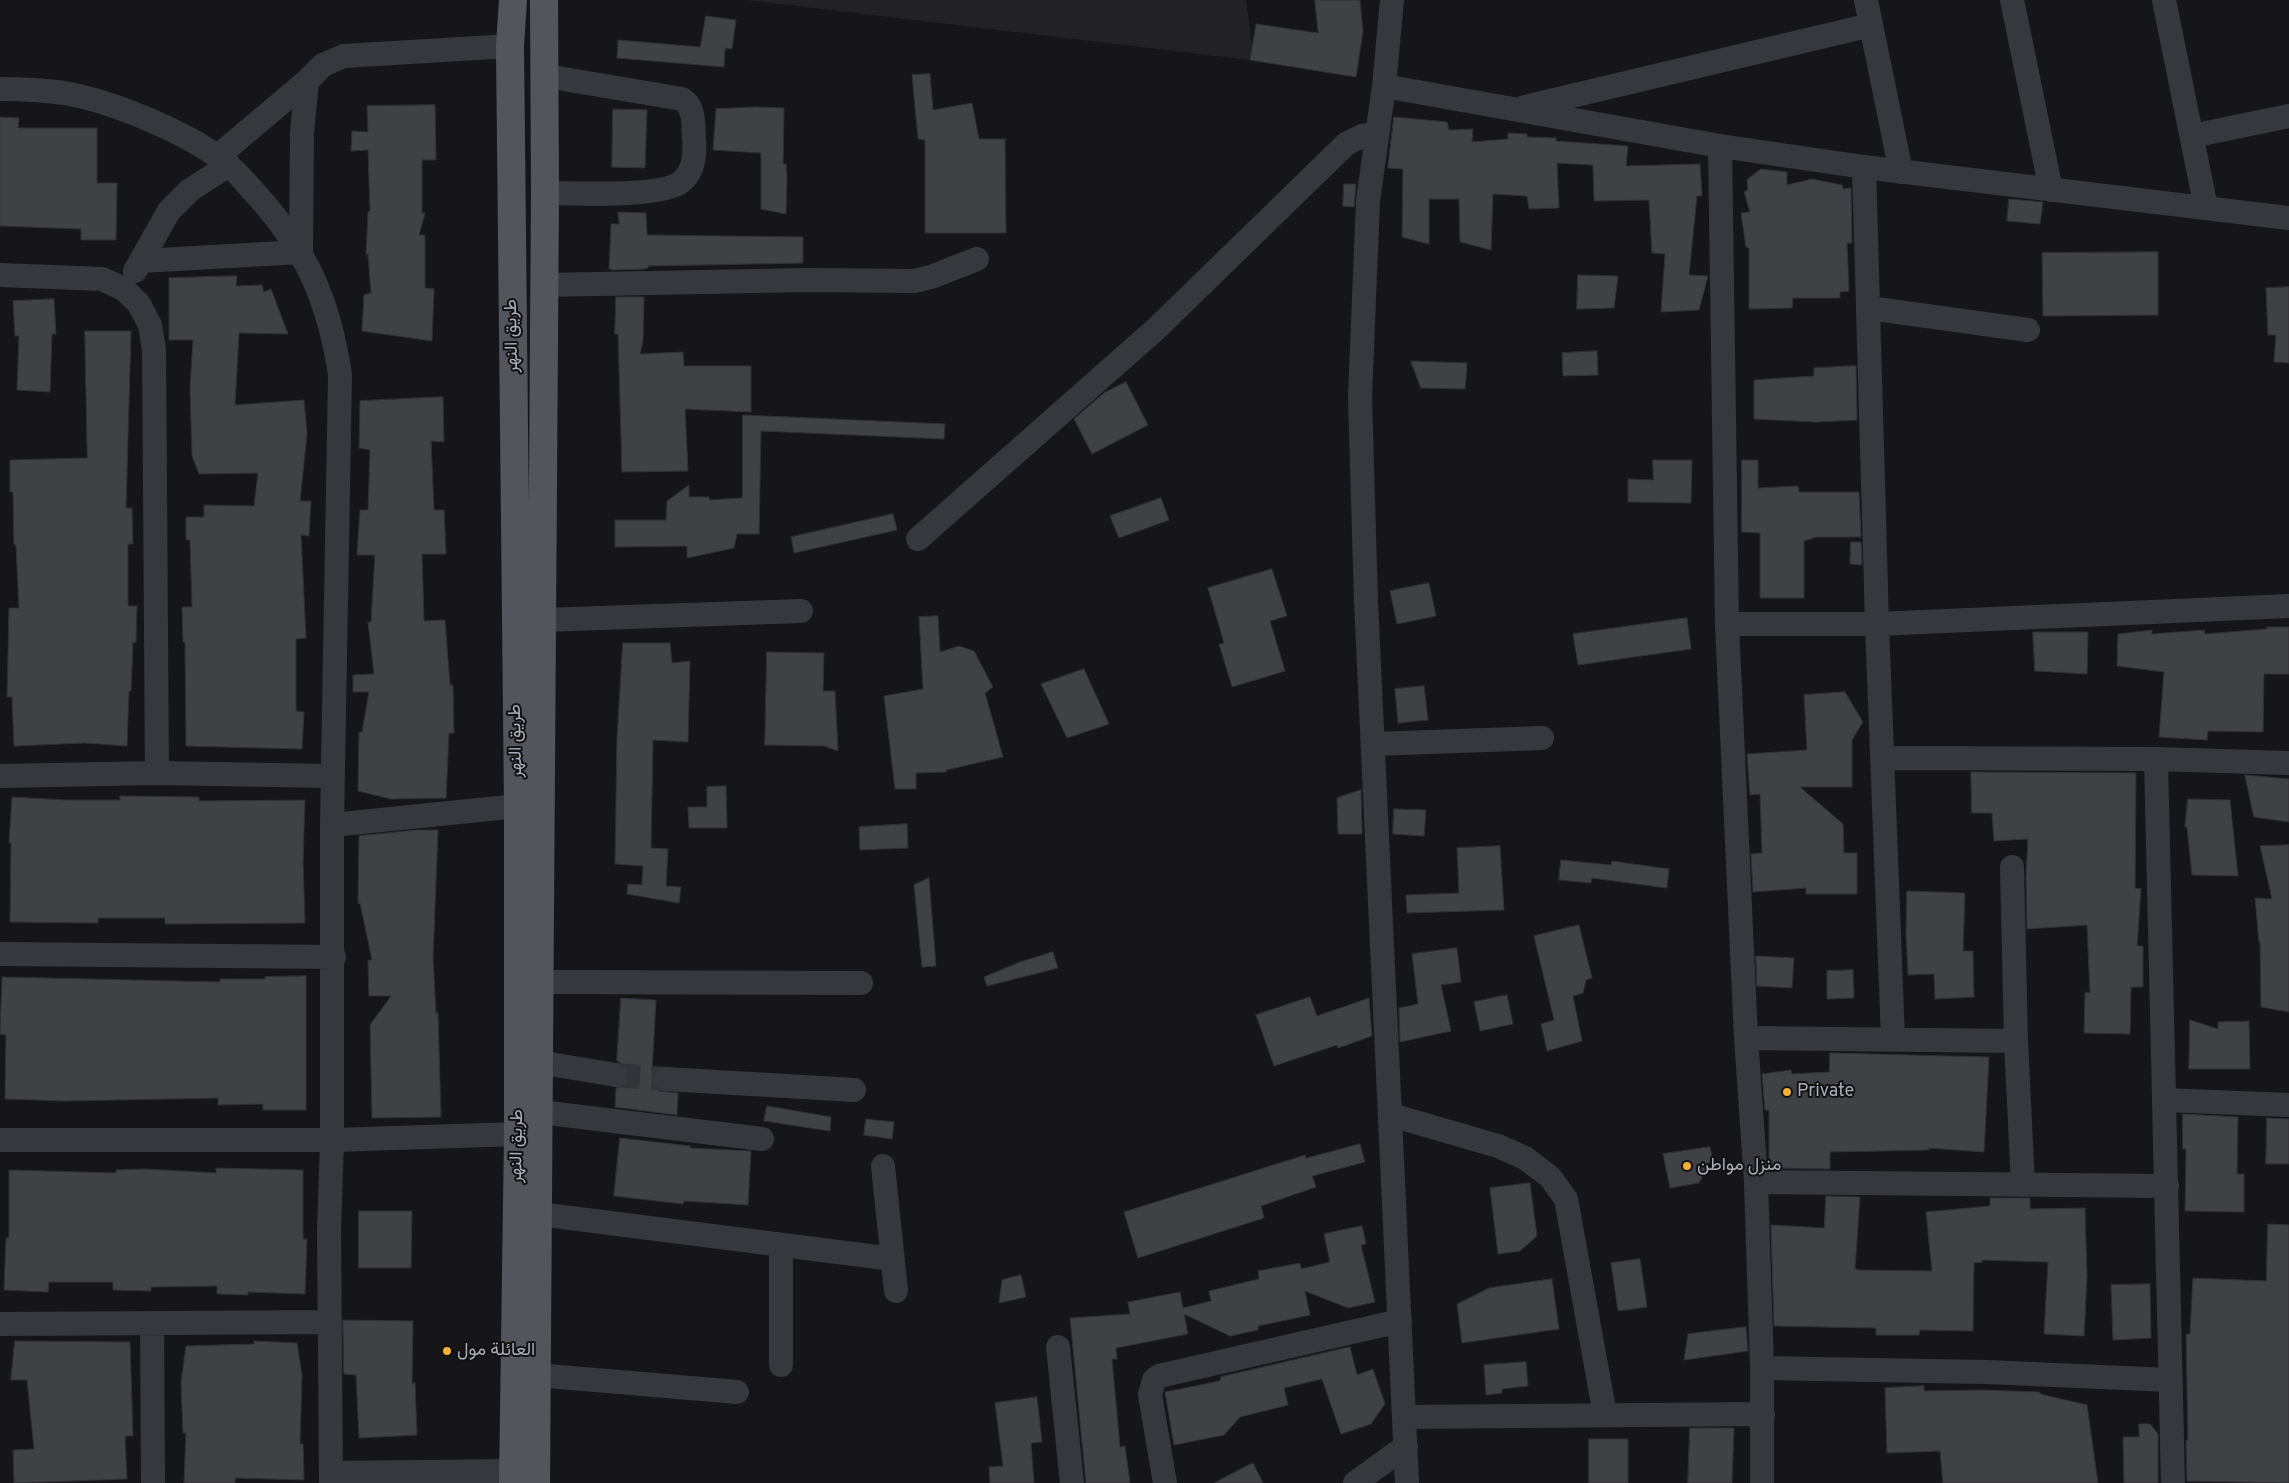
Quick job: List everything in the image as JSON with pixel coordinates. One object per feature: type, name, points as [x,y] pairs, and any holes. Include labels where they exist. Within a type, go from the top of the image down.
[{"type":"main road","name":"طريق النهر","points":[[513,0],[510,46],[518,806],[521,1479]]},
{"type":"main road","name":"طريق النهر","points":[[521,1479],[536,1375],[539,1214],[540,1112],[538,1062],[546,76],[544,0]]},
{"type":"street","points":[[1392,0],[1384,86],[1368,201],[1360,396],[1373,744],[1392,1115],[1407,1483]]},
{"type":"street","points":[[1866,0],[1901,172]]},
{"type":"street","points":[[2012,0],[2051,190]]},
{"type":"street","points":[[2164,0],[2206,208]]},
{"type":"street","points":[[1515,110],[1871,25]]},
{"type":"street","points":[[124,289],[169,211],[323,65],[344,56],[510,46]]},
{"type":"street","points":[[545,193],[646,192],[668,189],[680,183],[689,173],[695,150],[691,109],[682,99],[546,76]]},
{"type":"street","points":[[301,252],[302,133],[307,81]]},
{"type":"street","points":[[1384,86],[1720,146],[1901,172],[2289,218]]},
{"type":"street","points":[[0,89],[65,93],[119,108],[176,133],[223,160],[270,209],[301,252],[326,307],[336,344],[340,375],[332,825],[334,957],[329,1322],[331,1478],[521,1479]]},
{"type":"street","points":[[2192,136],[2289,116]]},
{"type":"street","points":[[918,539],[1156,329],[1346,144],[1362,136],[1378,134]]},
{"type":"street","points":[[1720,146],[1727,624],[1746,1038],[1756,1182],[1763,1414],[1762,1483]]},
{"type":"street","points":[[1864,167],[1877,624],[1893,1038]]},
{"type":"street","points":[[141,261],[301,252]]},
{"type":"street","points":[[544,285],[807,280],[914,281],[931,278],[978,259]]},
{"type":"street","points":[[0,275],[102,279],[124,289],[139,304],[150,325],[154,350],[157,774]]},
{"type":"street","points":[[1869,308],[2028,330]]},
{"type":"street","points":[[1727,624],[1877,624],[2289,606]]},
{"type":"street","points":[[542,620],[801,611]]},
{"type":"street","points":[[1373,744],[1542,738]]},
{"type":"street","points":[[1883,758],[2156,759],[2289,763]]},
{"type":"street","points":[[2156,759],[2173,1483]]},
{"type":"street","points":[[0,776],[157,774],[333,776]]},
{"type":"street","points":[[332,825],[518,806]]},
{"type":"street","points":[[2012,867],[2016,1041],[2023,1185]]},
{"type":"street","points":[[0,954],[334,957]]},
{"type":"street","points":[[540,982],[861,983]]},
{"type":"street","points":[[1746,1038],[1893,1038],[2016,1041]]},
{"type":"street","points":[[538,1062],[616,1075]]},
{"type":"street","points":[[666,1079],[854,1090]]},
{"type":"street","points":[[2165,1100],[2289,1105]]},
{"type":"street","points":[[540,1112],[762,1139]]},
{"type":"street","points":[[1392,1115],[1498,1146],[1526,1158],[1550,1178],[1566,1199],[1605,1415]]},
{"type":"street","points":[[0,1140],[332,1140],[518,1134]]},
{"type":"street","points":[[882,1166],[896,1292]]},
{"type":"street","points":[[1756,1182],[2167,1186]]},
{"type":"street","points":[[539,1214],[893,1259]]},
{"type":"street","points":[[781,1245],[782,1365]]},
{"type":"street","points":[[0,1324],[329,1322]]},
{"type":"street","points":[[1165,1483],[1150,1395],[1154,1380],[1159,1376],[1400,1322]]},
{"type":"street","points":[[152,1323],[153,1483]]},
{"type":"street","points":[[1058,1347],[1072,1483]]},
{"type":"street","points":[[1762,1368],[1986,1372],[2171,1380]]},
{"type":"street","points":[[536,1375],[737,1392]]},
{"type":"street","points":[[1404,1416],[1763,1414]]},
{"type":"street","points":[[1355,1483],[1406,1446]]},
{"type":"shaded area","points":[[747,0],[1246,0],[1254,60],[1250,60]]},
{"type":"building","points":[[1315,0],[1360,0],[1363,31],[1356,77],[1250,60],[1256,24],[1318,33]]},
{"type":"building","points":[[706,16],[736,20],[732,49],[725,48],[724,67],[617,58],[618,40],[700,47]]},
{"type":"building","points":[[930,74],[933,110],[972,103],[979,139],[1005,139],[1006,233],[925,233],[925,140],[918,139],[912,75]]},
{"type":"building","points":[[435,105],[436,160],[422,160],[422,213],[425,213],[419,235],[425,235],[425,288],[434,289],[432,341],[362,331],[364,295],[371,293],[368,254],[366,255],[368,212],[370,211],[368,150],[351,151],[352,131],[368,132],[367,106]]},
{"type":"building","points":[[784,108],[783,164],[786,164],[787,176],[786,214],[761,209],[761,153],[713,150],[716,109]]},
{"type":"building","points":[[613,109],[647,110],[645,168],[612,167]]},
{"type":"building","points":[[0,117],[19,118],[18,128],[97,128],[97,183],[117,183],[116,240],[81,240],[81,229],[0,226]]},
{"type":"building","points":[[1394,117],[1447,122],[1449,130],[1473,129],[1472,142],[1508,139],[1508,133],[1527,134],[1527,137],[1556,138],[1556,141],[1628,146],[1626,166],[1700,164],[1702,196],[1697,196],[1689,275],[1708,276],[1699,310],[1661,312],[1665,254],[1652,253],[1649,200],[1594,201],[1593,165],[1557,163],[1559,208],[1529,209],[1527,196],[1493,194],[1491,250],[1460,242],[1459,199],[1429,199],[1429,244],[1402,237],[1403,169],[1388,168]]},
{"type":"building","points":[[1761,169],[1787,172],[1787,185],[1812,179],[1842,185],[1843,189],[1851,188],[1852,243],[1847,243],[1849,291],[1840,292],[1840,298],[1793,298],[1792,308],[1749,309],[1749,248],[1746,247],[1741,213],[1750,212],[1744,192],[1748,190],[1747,180]]},
{"type":"building","points":[[1344,184],[1356,184],[1354,207],[1343,206]]},
{"type":"building","points":[[2009,199],[2043,202],[2040,224],[2007,221]]},
{"type":"building","points":[[618,212],[646,213],[647,235],[803,237],[803,263],[648,266],[645,269],[609,269],[611,224],[619,224]]},
{"type":"building","points":[[2158,252],[2158,315],[2043,316],[2042,253]]},
{"type":"building","points":[[1578,275],[1618,276],[1614,308],[1577,309]]},
{"type":"building","points":[[237,276],[236,286],[262,285],[264,292],[271,289],[288,334],[239,333],[235,405],[304,400],[307,434],[300,501],[311,501],[309,536],[301,535],[306,638],[296,639],[296,711],[304,712],[302,749],[186,746],[185,642],[183,642],[182,607],[192,607],[190,540],[186,540],[186,517],[204,517],[204,505],[254,506],[258,473],[199,474],[192,456],[190,388],[193,340],[169,340],[169,278]]},
{"type":"building","points":[[2289,287],[2289,363],[2274,362],[2276,335],[2268,335],[2266,288]]},
{"type":"building","points":[[616,297],[644,297],[643,341],[640,354],[683,352],[684,366],[751,366],[751,412],[685,409],[688,471],[622,472],[618,334],[615,334]]},
{"type":"building","points":[[54,299],[56,334],[52,334],[50,392],[17,390],[19,336],[15,336],[13,301]]},
{"type":"building","points":[[85,331],[131,331],[126,508],[132,508],[133,544],[128,544],[128,606],[137,606],[136,643],[133,642],[131,691],[129,691],[127,746],[85,743],[14,746],[12,697],[7,697],[9,608],[19,608],[16,545],[14,545],[13,492],[10,492],[10,460],[87,458]]},
{"type":"building","points":[[1597,351],[1598,375],[1563,376],[1562,353]]},
{"type":"building","points":[[1411,361],[1467,363],[1465,389],[1421,388]]},
{"type":"building","points":[[1856,366],[1857,420],[1816,422],[1754,419],[1754,380],[1814,376],[1814,368]]},
{"type":"building","points":[[1126,382],[1148,425],[1092,454],[1074,419],[1104,393]]},
{"type":"building","points":[[443,397],[444,442],[431,441],[434,510],[444,510],[446,554],[422,554],[424,621],[445,620],[450,685],[453,685],[454,733],[449,733],[446,798],[391,799],[358,791],[359,732],[362,732],[369,692],[353,692],[353,675],[374,674],[368,622],[371,622],[375,555],[357,555],[360,510],[368,510],[370,450],[359,448],[360,401]]},
{"type":"building","points":[[743,415],[945,424],[944,439],[761,431],[759,534],[737,534],[734,548],[687,558],[687,546],[615,547],[615,520],[666,520],[667,501],[689,485],[689,497],[709,497],[710,500],[742,498]]},
{"type":"building","points":[[1653,460],[1692,460],[1691,503],[1628,502],[1628,479],[1653,480]]},
{"type":"building","points":[[1742,460],[1758,460],[1758,488],[1798,486],[1799,492],[1859,492],[1861,537],[1816,537],[1804,541],[1804,598],[1760,598],[1760,533],[1742,532]]},
{"type":"building","points":[[1161,498],[1169,520],[1119,538],[1110,516]]},
{"type":"building","points":[[893,514],[897,530],[794,553],[791,537]]},
{"type":"building","points":[[1851,542],[1861,542],[1862,565],[1850,564]]},
{"type":"building","points":[[1272,569],[1287,616],[1270,621],[1285,671],[1232,687],[1219,644],[1224,643],[1208,588]]},
{"type":"building","points":[[1429,583],[1436,616],[1397,624],[1390,591]]},
{"type":"building","points":[[938,616],[940,652],[959,646],[974,651],[993,687],[985,693],[1003,757],[946,770],[946,772],[916,773],[916,789],[895,789],[884,696],[923,689],[919,617]]},
{"type":"building","points":[[1687,618],[1691,649],[1578,665],[1573,634]]},
{"type":"building","points":[[2267,627],[2289,627],[2289,674],[2264,674],[2263,732],[2208,731],[2207,740],[2159,737],[2164,672],[2117,666],[2118,634],[2152,630],[2152,634],[2204,630],[2205,634],[2267,629]]},
{"type":"building","points":[[2033,632],[2088,632],[2087,674],[2035,671]]},
{"type":"building","points":[[623,643],[670,643],[672,663],[690,661],[688,742],[653,740],[651,848],[668,849],[666,886],[681,887],[679,903],[627,894],[628,884],[642,885],[643,866],[615,864],[617,738]]},
{"type":"building","points":[[767,652],[824,653],[823,691],[835,691],[838,751],[824,746],[765,745]]},
{"type":"building","points":[[1084,669],[1109,724],[1067,738],[1041,684]]},
{"type":"building","points":[[1424,686],[1428,720],[1398,723],[1395,689]]},
{"type":"building","points":[[1845,692],[1863,722],[1852,740],[1852,787],[1800,787],[1843,824],[1844,853],[1857,853],[1857,894],[1806,894],[1806,888],[1753,892],[1751,854],[1762,853],[1760,794],[1750,795],[1747,754],[1807,750],[1804,695]]},
{"type":"building","points":[[1971,772],[2136,773],[2135,888],[2141,889],[2137,946],[2143,946],[2143,987],[2131,987],[2130,1034],[2084,1033],[2085,992],[2090,993],[2087,925],[2027,929],[2026,876],[2028,839],[1994,841],[1992,813],[1972,813]]},
{"type":"building","points":[[2245,775],[2289,779],[2289,822],[2254,817]]},
{"type":"building","points":[[726,786],[727,828],[689,828],[688,807],[707,807],[707,787]]},
{"type":"building","points":[[1361,790],[1362,834],[1338,834],[1337,798]]},
{"type":"building","points":[[120,796],[199,797],[199,801],[305,800],[303,862],[305,923],[165,924],[165,918],[98,918],[98,923],[10,922],[11,843],[9,843],[12,797],[65,800],[120,800]]},
{"type":"building","points":[[2188,799],[2230,800],[2238,876],[2192,875],[2187,827],[2185,827]]},
{"type":"building","points":[[1394,809],[1426,810],[1424,836],[1393,834]]},
{"type":"building","points":[[907,824],[908,848],[860,850],[859,827]]},
{"type":"building","points":[[417,830],[438,830],[433,957],[436,1013],[438,1013],[441,1117],[372,1118],[370,1025],[391,996],[369,996],[368,960],[372,960],[360,903],[358,904],[359,836]]},
{"type":"building","points":[[2289,845],[2289,1012],[2261,1007],[2260,942],[2255,898],[2272,899],[2260,846]]},
{"type":"building","points":[[1500,846],[1504,910],[1407,913],[1406,895],[1459,893],[1457,848]]},
{"type":"building","points":[[1561,860],[1611,865],[1612,861],[1669,869],[1667,888],[1592,878],[1591,883],[1559,880]]},
{"type":"building","points":[[929,878],[936,966],[922,967],[914,885]]},
{"type":"building","points":[[1907,891],[1965,893],[1963,951],[1973,951],[1974,997],[1935,999],[1934,974],[1908,975]]},
{"type":"building","points":[[1579,925],[1592,978],[1586,980],[1583,993],[1573,996],[1582,1041],[1547,1051],[1541,1024],[1554,1020],[1534,936]]},
{"type":"building","points":[[1457,948],[1461,982],[1441,985],[1451,1031],[1400,1042],[1399,1008],[1418,1004],[1412,954]]},
{"type":"building","points":[[1053,952],[1058,968],[987,986],[984,977],[1020,962]]},
{"type":"building","points":[[1756,956],[1794,958],[1792,988],[1757,986]]},
{"type":"building","points":[[1853,970],[1854,998],[1827,999],[1827,971]]},
{"type":"building","points":[[306,976],[306,1110],[263,1110],[263,1104],[218,1105],[218,1098],[65,1101],[5,1099],[6,1035],[0,1034],[2,977],[220,982],[220,979],[265,979],[265,977]]},
{"type":"building","points":[[1507,995],[1513,1024],[1480,1031],[1474,1002]]},
{"type":"building","points":[[1310,997],[1317,1016],[1369,998],[1372,1036],[1338,1048],[1337,1045],[1274,1066],[1256,1015]]},
{"type":"building","points":[[621,998],[656,1000],[652,1071],[655,1071],[652,1079],[654,1086],[659,1091],[678,1093],[677,1115],[615,1107],[616,1088],[626,1084],[630,1077],[625,1065],[617,1061]]},
{"type":"building","points":[[2190,1020],[2218,1029],[2218,1022],[2249,1021],[2250,1069],[2189,1069]]},
{"type":"building","points":[[1830,1053],[1989,1057],[1984,1152],[1929,1148],[1929,1150],[1830,1152],[1830,1169],[1769,1168],[1769,1110],[1765,1110],[1762,1074],[1791,1070],[1792,1074],[1829,1072]]},
{"type":"building","points":[[767,1106],[831,1117],[830,1131],[764,1121]]},
{"type":"building","points":[[2183,1114],[2238,1117],[2237,1174],[2244,1174],[2244,1212],[2185,1211],[2186,1149],[2183,1149]]},
{"type":"building","points":[[2267,1118],[2289,1119],[2289,1164],[2266,1164]]},
{"type":"building","points":[[866,1119],[894,1122],[892,1139],[864,1135]]},
{"type":"building","points":[[620,1138],[690,1146],[690,1148],[751,1151],[748,1205],[684,1201],[683,1204],[614,1196]]},
{"type":"building","points":[[1360,1144],[1365,1162],[1312,1176],[1316,1187],[1261,1206],[1264,1218],[1138,1258],[1124,1212],[1305,1155],[1306,1158]]},
{"type":"building","name":"منزل مواطن","points":[[1710,1147],[1712,1157],[1699,1183],[1670,1188],[1663,1154]]},
{"type":"building","points":[[216,1168],[303,1170],[303,1239],[307,1239],[305,1294],[248,1292],[248,1295],[217,1294],[217,1286],[151,1287],[151,1291],[113,1290],[113,1282],[49,1282],[48,1292],[4,1290],[6,1238],[9,1238],[9,1170],[116,1173],[116,1170],[145,1169],[216,1173]]},
{"type":"building","points":[[1530,1183],[1537,1236],[1520,1251],[1498,1254],[1490,1188]]},
{"type":"building","points":[[1826,1196],[1860,1197],[1855,1269],[1860,1270],[1932,1271],[1926,1212],[1990,1206],[1990,1198],[2030,1198],[2030,1209],[2085,1208],[2087,1277],[2084,1336],[2044,1334],[2048,1262],[1982,1260],[1983,1262],[1974,1263],[1973,1331],[1920,1330],[1919,1335],[1876,1335],[1876,1328],[1774,1326],[1771,1225],[1824,1228]]},
{"type":"building","points":[[359,1211],[412,1211],[411,1268],[359,1268]]},
{"type":"building","points":[[2268,1224],[2289,1225],[2289,1483],[2187,1481],[2186,1334],[2190,1334],[2193,1278],[2266,1281]]},
{"type":"building","points":[[1362,1226],[1366,1244],[1361,1245],[1375,1302],[1348,1308],[1305,1291],[1310,1315],[1258,1326],[1258,1330],[1230,1336],[1184,1314],[1188,1334],[1116,1348],[1117,1359],[1112,1359],[1120,1447],[1125,1446],[1130,1483],[1086,1483],[1070,1318],[1130,1314],[1128,1302],[1180,1292],[1183,1308],[1211,1301],[1209,1291],[1259,1279],[1258,1271],[1300,1263],[1301,1269],[1330,1262],[1324,1234]]},
{"type":"building","points":[[1640,1259],[1647,1307],[1618,1311],[1611,1263]]},
{"type":"building","points":[[1021,1275],[1026,1297],[999,1303],[1002,1280]]},
{"type":"building","points":[[1552,1279],[1559,1329],[1462,1343],[1457,1304],[1489,1288]]},
{"type":"building","points":[[2150,1284],[2151,1338],[2113,1340],[2111,1285]]},
{"type":"building","points":[[343,1320],[413,1321],[412,1383],[415,1383],[417,1435],[359,1438],[356,1375],[344,1374]]},
{"type":"building","points":[[1746,1327],[1748,1351],[1684,1360],[1688,1334]]},
{"type":"building","points":[[15,1341],[130,1342],[133,1436],[125,1436],[127,1479],[14,1483],[13,1450],[34,1449],[27,1380],[11,1380]]},
{"type":"building","points":[[254,1341],[297,1343],[302,1375],[300,1444],[303,1444],[304,1480],[235,1478],[235,1483],[184,1483],[186,1433],[183,1433],[181,1382],[186,1346],[254,1344]]},
{"type":"building","points":[[1350,1347],[1357,1375],[1373,1369],[1385,1404],[1371,1424],[1341,1434],[1322,1379],[1284,1388],[1288,1405],[1240,1417],[1224,1435],[1174,1445],[1165,1392],[1220,1381],[1221,1377]]},
{"type":"building","points":[[1526,1362],[1528,1386],[1502,1389],[1502,1393],[1486,1395],[1484,1365]]},
{"type":"building","points":[[1924,1386],[1924,1391],[2040,1392],[2040,1394],[2087,1405],[2098,1483],[1943,1483],[1940,1451],[1887,1453],[1885,1388]]},
{"type":"building","points":[[1037,1397],[1042,1442],[1031,1443],[1034,1483],[990,1483],[989,1467],[1003,1466],[995,1403]]},
{"type":"building","points":[[2139,1424],[2150,1424],[2158,1434],[2158,1483],[2124,1483],[2123,1437],[2139,1437]]},
{"type":"building","points":[[1690,1428],[1734,1428],[1732,1483],[1688,1483]]},
{"type":"building","points":[[1589,1439],[1628,1439],[1628,1483],[1589,1483]]},
{"type":"building","points":[[1253,1463],[1263,1483],[1214,1483]]},
{"type":"tunnel","points":[[616,1075],[666,1079]]},
{"type":"place","name":"Private","points":[[1787,1092]]},
{"type":"place","name":"منزل مواطن","points":[[1687,1166]]},
{"type":"place","name":"العائلة مول","points":[[447,1351]]}]
